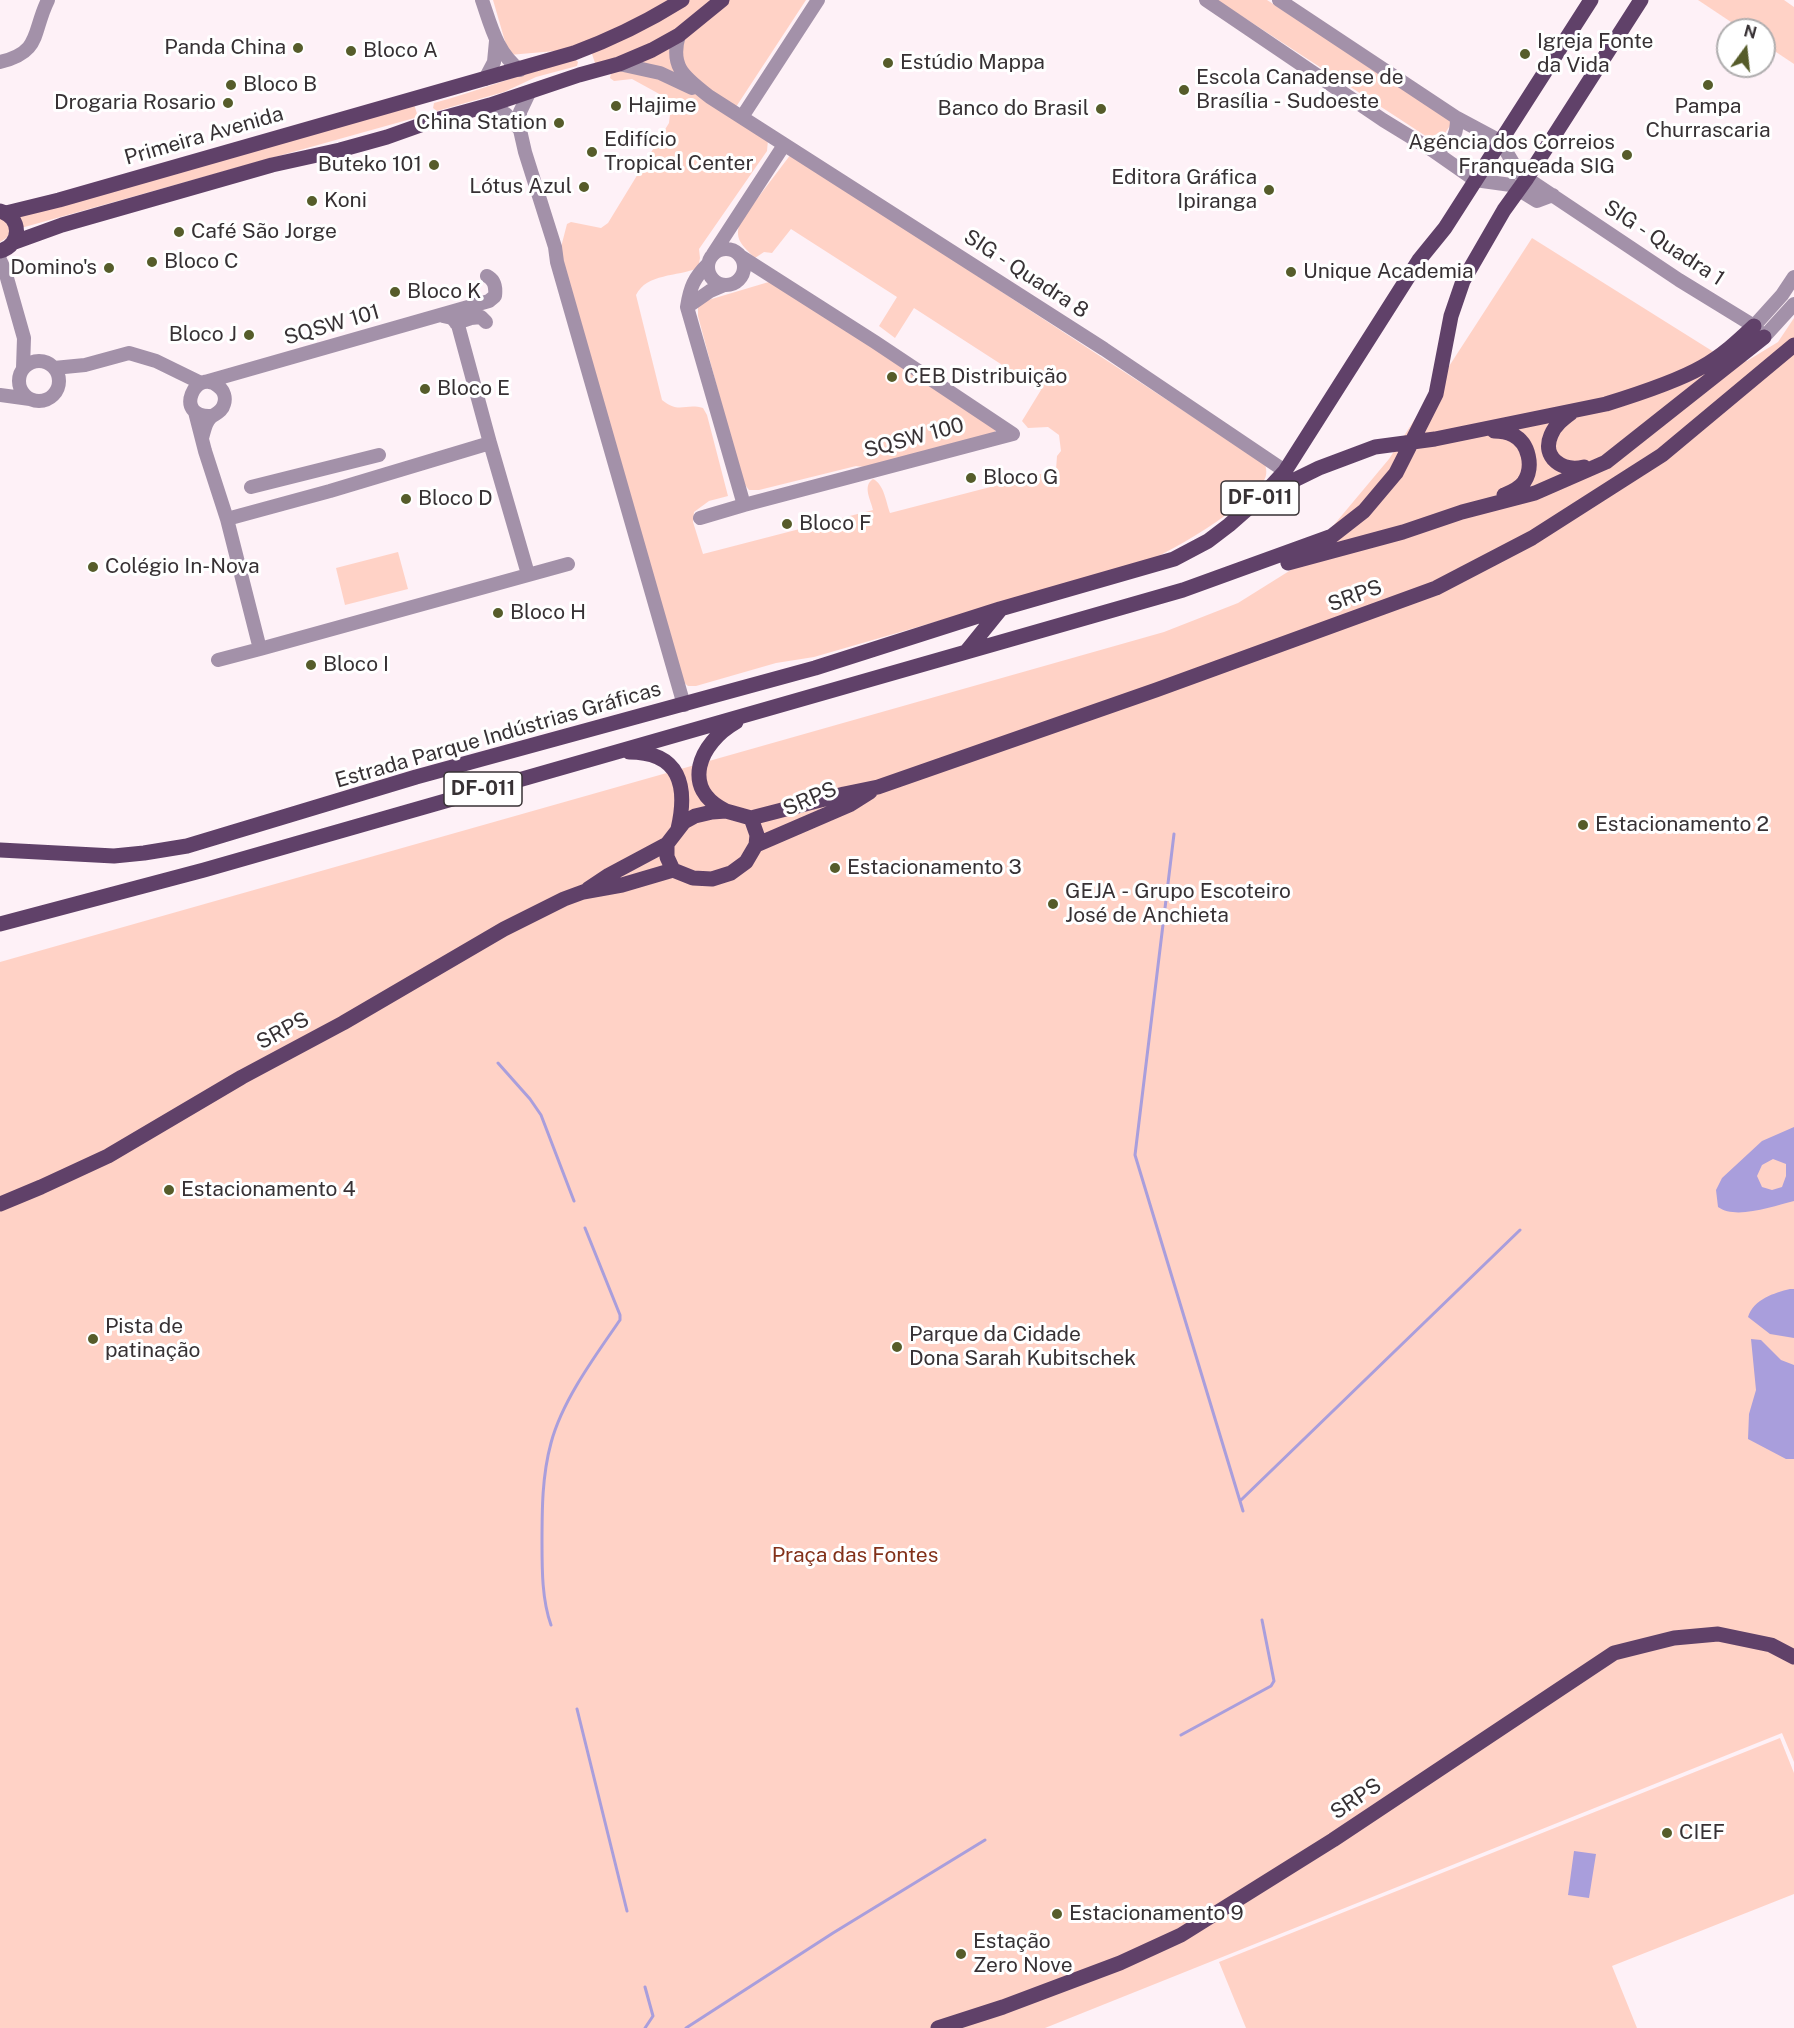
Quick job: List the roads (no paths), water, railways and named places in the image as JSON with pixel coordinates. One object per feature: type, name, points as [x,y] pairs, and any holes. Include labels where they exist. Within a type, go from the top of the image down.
[{"type":"main road","name":"Primeira Avenida","points":[[2,211],[429,95],[574,53],[607,41],[650,20],[682,0]]},
{"type":"main road","points":[[6,254],[62,225],[272,165],[387,137],[619,64],[679,35],[722,0]]},
{"type":"main road","name":"Estrada Parque Indústrias Gráficas","points":[[0,850],[114,856],[187,846],[416,777],[826,665],[1000,609],[1173,559],[1215,536],[1262,496],[1285,471],[1419,260],[1444,228],[1591,0]]},
{"type":"main road","name":"DF-011","points":[[0,924],[204,870],[1184,590],[1332,536],[1364,511],[1396,473],[1436,394],[1451,316],[1463,281],[1521,180],[1641,0]]},
{"type":"main road","points":[[574,53],[583,62],[579,75]]},
{"type":"main road","points":[[429,95],[424,102],[424,107],[432,121]]},
{"type":"main road","points":[[2,211],[15,222],[17,236],[6,254]]},
{"type":"main road","points":[[1262,496],[1318,468],[1365,450],[1484,430],[1625,398],[1702,367],[1759,331]]},
{"type":"main road","points":[[1184,590],[1403,532],[1535,493],[1606,462],[1759,331]]},
{"type":"main road","name":"SRPS","points":[[0,1204],[108,1156],[242,1077],[343,1023],[504,929],[583,892],[609,874],[668,844],[684,822],[695,816],[726,811],[750,818],[878,787],[1156,690],[1437,588],[1532,538],[1662,455],[1794,345]]},
{"type":"main road","points":[[1573,411],[1555,427],[1548,444],[1550,453],[1562,467],[1572,470],[1606,462]]},
{"type":"main road","points":[[1462,513],[1515,491],[1524,483],[1528,474],[1529,458],[1521,441],[1510,433],[1484,430]]},
{"type":"main road","points":[[966,652],[1000,609]]},
{"type":"main road","points":[[726,811],[707,799],[699,775],[700,760],[709,742],[726,728],[752,713]]},
{"type":"main road","points":[[608,753],[646,752],[655,754],[672,767],[681,786],[682,798],[678,829]]},
{"type":"main road","name":"SRPS","points":[[583,892],[622,885],[673,870],[693,878],[712,879],[731,873],[746,862],[756,845],[851,804],[878,787]]},
{"type":"main road","points":[[750,818],[757,835],[756,845]]},
{"type":"main road","points":[[668,844],[667,857],[673,870]]},
{"type":"main road","name":"SRPS","points":[[938,2028],[1120,1964],[1181,1935],[1333,1840],[1614,1653],[1674,1638],[1718,1634],[1771,1645],[1794,1658]]},
{"type":"street","points":[[0,62],[18,58],[31,45],[48,0]]},
{"type":"street","points":[[482,0],[496,39],[508,61],[520,69]]},
{"type":"street","points":[[742,117],[818,0]]},
{"type":"street","points":[[1206,0],[1475,180],[1511,185],[1521,180],[1500,141],[1457,118],[1279,0]]},
{"type":"street","name":"SIG - Quadra 8","points":[[679,35],[675,57],[678,65],[692,83],[710,97]]},
{"type":"street","points":[[485,79],[494,62],[496,39]]},
{"type":"street","name":"SIG - Quadra 8","points":[[619,64],[677,80],[710,97],[1104,349],[1285,471]]},
{"type":"street","points":[[529,93],[520,112],[520,129],[684,705]]},
{"type":"street","points":[[490,105],[506,114],[520,129]]},
{"type":"street","points":[[1432,150],[1449,145],[1454,140],[1457,132],[1457,118]]},
{"type":"street","points":[[700,518],[744,505],[687,307],[689,293],[696,276],[710,259],[784,145]]},
{"type":"street","name":"SIG - Quadra 1","points":[[1521,180],[1553,195],[1759,331]]},
{"type":"street","points":[[710,259],[710,276],[718,284],[730,284],[743,273],[744,267],[738,254],[732,225]]},
{"type":"street","points":[[710,259],[724,249],[738,254]]},
{"type":"street","points":[[6,254],[24,338],[20,386],[22,392],[30,399]]},
{"type":"street","name":"SQSW 100","points":[[738,254],[876,342],[1013,434],[744,505]]},
{"type":"street","points":[[687,307],[710,291],[770,274]]},
{"type":"street","name":"SQSW 101","points":[[203,383],[489,301],[495,297],[495,285],[492,278],[488,276]]},
{"type":"street","points":[[1759,331],[1794,277]]},
{"type":"street","points":[[1759,331],[1794,304]]},
{"type":"street","points":[[443,316],[452,318],[456,323],[528,574]]},
{"type":"street","points":[[456,323],[481,317],[486,322]]},
{"type":"street","points":[[24,338],[53,367],[59,376],[59,388]]},
{"type":"street","points":[[0,388],[28,364],[40,361],[53,367],[85,365],[129,353],[144,356],[203,383],[216,384],[224,393]]},
{"type":"street","points":[[0,395],[38,402],[45,401],[85,365]]},
{"type":"street","points":[[176,372],[191,395]]},
{"type":"street","points":[[202,438],[207,423],[222,410],[224,393],[236,374]]},
{"type":"street","points":[[203,383],[195,388],[190,403],[195,412],[227,519],[260,649]]},
{"type":"street","points":[[195,412],[212,417]]},
{"type":"street","points":[[227,519],[490,443]]},
{"type":"street","points":[[250,487],[379,455]]},
{"type":"street","points":[[321,469],[330,491]]},
{"type":"street","points":[[218,660],[568,564]]},
{"type":"waterway","points":[[1174,834],[1135,1155],[1243,1511]]},
{"type":"waterway","points":[[498,1063],[541,1115],[574,1201]]},
{"type":"waterway","points":[[551,1625],[544,1595],[542,1564],[543,1493],[548,1455],[556,1427],[571,1395],[620,1320],[585,1228]]},
{"type":"waterway","points":[[1241,1500],[1520,1230]]},
{"type":"waterway","points":[[1181,1735],[1271,1686],[1274,1681],[1262,1620]]},
{"type":"waterway","points":[[577,1709],[627,1911]]},
{"type":"waterway","points":[[686,2028],[833,1933],[985,1840]]},
{"type":"waterway","points":[[645,1987],[653,2016],[645,2028]]},
{"type":"place","name":"Panda China","points":[[298,48]]},
{"type":"place","name":"Bloco A","points":[[351,51]]},
{"type":"place","name":"Igreja Fonte da Vida","points":[[1525,54]]},
{"type":"place","name":"Estúdio Mappa","points":[[888,63]]},
{"type":"place","name":"Bloco B","points":[[231,85]]},
{"type":"place","name":"Pampa Churrascaria","points":[[1708,85]]},
{"type":"place","name":"Escola Canadense de Brasília - Sudoeste","points":[[1184,90]]},
{"type":"place","name":"Drogaria Rosario","points":[[228,103]]},
{"type":"place","name":"Hajime","points":[[616,106]]},
{"type":"place","name":"Banco do Brasil","points":[[1101,109]]},
{"type":"place","name":"China Station","points":[[559,123]]},
{"type":"place","name":"Edifício Tropical Center","points":[[592,152]]},
{"type":"place","name":"Agência dos Correios Franqueada SIG","points":[[1627,155]]},
{"type":"place","name":"Buteko 101","points":[[434,165]]},
{"type":"place","name":"Lótus Azul","points":[[584,187]]},
{"type":"place","name":"Editora Gráfica Ipiranga","points":[[1269,190]]},
{"type":"place","name":"Koni","points":[[312,201]]},
{"type":"place","name":"Café São Jorge","points":[[179,232]]},
{"type":"place","name":"Bloco C","points":[[152,262]]},
{"type":"place","name":"Domino's","points":[[109,268]]},
{"type":"place","name":"Unique Academia","points":[[1291,272]]},
{"type":"place","name":"Bloco K","points":[[395,292]]},
{"type":"place","name":"Bloco J","points":[[249,335]]},
{"type":"place","name":"CEB Distribuição","points":[[892,377]]},
{"type":"place","name":"Bloco E","points":[[425,389]]},
{"type":"place","name":"Bloco G","points":[[971,478]]},
{"type":"place","name":"Bloco D","points":[[406,499]]},
{"type":"place","name":"Bloco F","points":[[787,524]]},
{"type":"place","name":"Colégio In-Nova","points":[[93,567]]},
{"type":"place","name":"Bloco H","points":[[498,613]]},
{"type":"place","name":"Bloco I","points":[[311,665]]},
{"type":"place","name":"Estacionamento 2","points":[[1583,825]]},
{"type":"place","name":"Estacionamento 3","points":[[835,868]]},
{"type":"place","name":"GEJA - Grupo Escoteiro José de Anchieta","points":[[1053,904]]},
{"type":"place","name":"Estacionamento 4","points":[[169,1190]]},
{"type":"place","name":"Pista de patinação","points":[[93,1339]]},
{"type":"place","name":"Parque da Cidade Dona Sarah Kubitschek","points":[[897,1347]]},
{"type":"place","name":"CIEF","points":[[1667,1833]]},
{"type":"place","name":"Estacionamento 9","points":[[1057,1914]]},
{"type":"place","name":"Estação Zero Nove","points":[[961,1954]]},
{"type":"park label","name":"Praça das Fontes","points":[[855,1556]]}]
